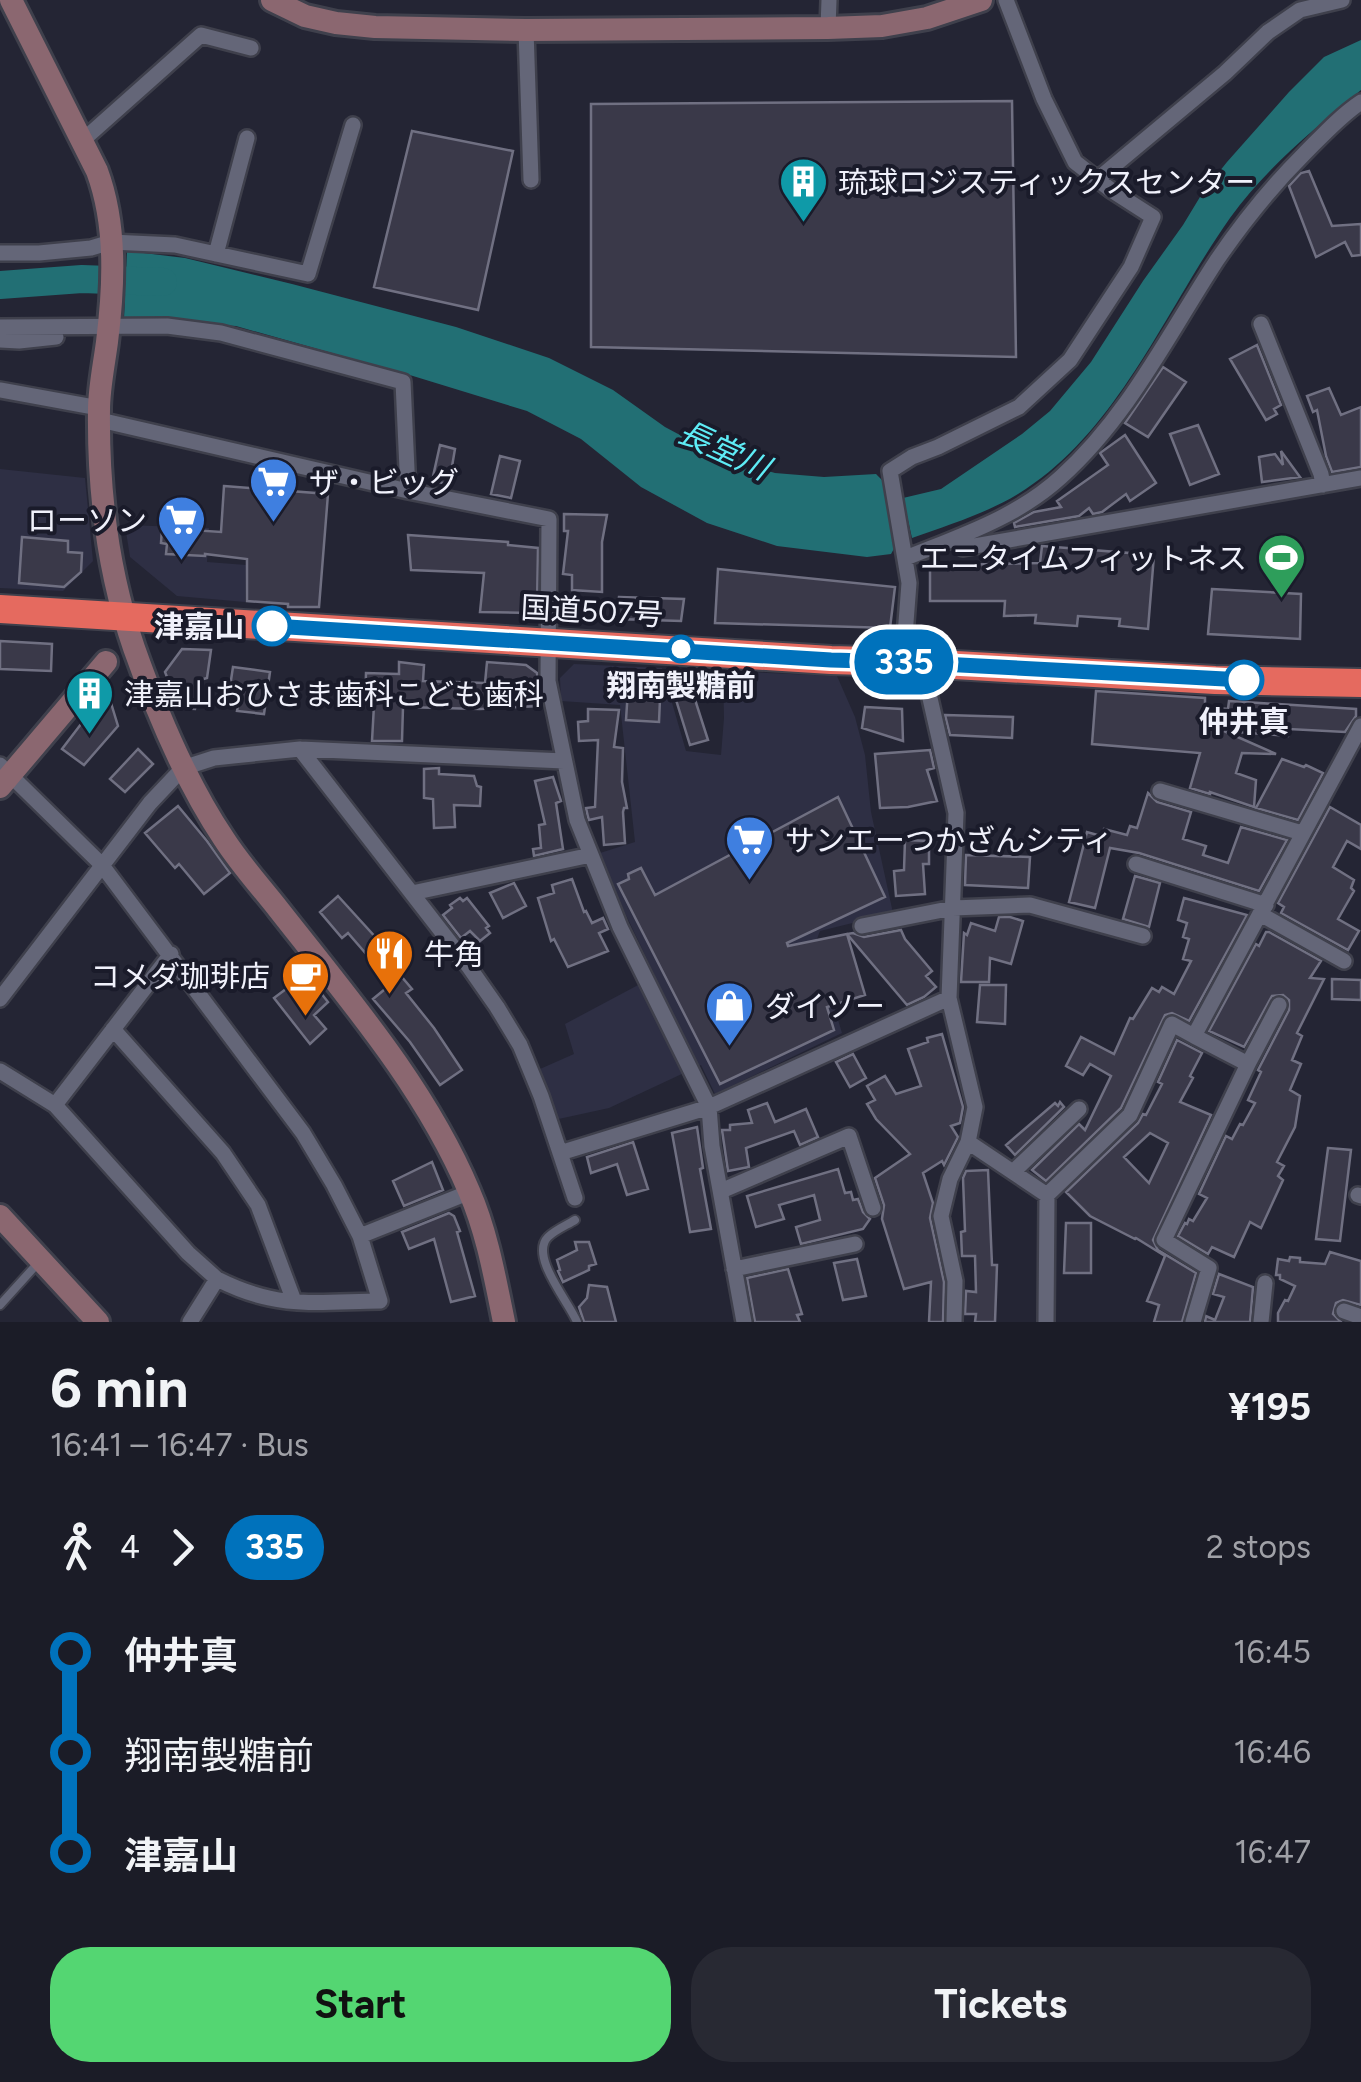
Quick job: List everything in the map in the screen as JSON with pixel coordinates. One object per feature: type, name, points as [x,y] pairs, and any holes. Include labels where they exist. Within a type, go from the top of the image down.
[{"type":"highway","name":"国道507号","points":[[0,609],[831,660],[1215,680],[1361,683]]},
{"type":"street","points":[[272,0],[306,16],[336,23],[526,30],[882,26],[927,18],[981,0]]},
{"type":"street","points":[[828,0],[828,28]]},
{"type":"street","points":[[954,1322],[955,1281],[941,1216],[950,1179],[968,1142],[975,1107],[949,998],[956,813],[912,662],[909,583],[890,471],[912,456],[1019,407],[1070,360],[1131,267],[1153,217],[1076,162],[1044,98],[1006,0]]},
{"type":"street","points":[[1098,179],[1268,32],[1300,10],[1342,0]]},
{"type":"street","points":[[9,11],[82,141],[106,195],[111,247],[109,323],[99,414],[107,532],[124,616],[137,655],[183,768],[224,839],[377,1035],[437,1127],[470,1192],[491,1260],[504,1322]]},
{"type":"street","points":[[526,30],[531,180]]},
{"type":"street","points":[[82,141],[202,35],[251,48]]},
{"type":"street","points":[[905,553],[961,538],[1002,518],[1060,479],[1110,428],[1252,212],[1291,166],[1361,102]]},
{"type":"street","points":[[0,253],[175,245],[308,274],[353,125]]},
{"type":"street","points":[[216,254],[247,138]]},
{"type":"street","points":[[0,340],[18,334],[109,323],[167,326],[221,333],[403,382],[408,490]]},
{"type":"street","points":[[1261,324],[1323,485]]},
{"type":"street","points":[[0,328],[18,334],[85,336]]},
{"type":"street","points":[[0,390],[408,490],[549,519],[548,681],[577,820],[620,927],[708,1107],[744,1322]]},
{"type":"street","points":[[963,548],[1361,478]]},
{"type":"street","points":[[0,1071],[55,1105],[188,1253],[217,1279],[270,1299],[380,1301],[360,1236],[303,1133],[102,864],[3,775],[106,662]]},
{"type":"street","points":[[1194,1036],[1361,726]]},
{"type":"street","points":[[0,999],[158,792],[183,768],[214,758],[300,748],[564,761]]},
{"type":"street","points":[[300,748],[469,967],[520,1045],[576,1198]]},
{"type":"street","points":[[1160,791],[1302,832]]},
{"type":"street","points":[[412,893],[591,854]]},
{"type":"street","points":[[1136,864],[1264,910],[1344,961]]},
{"type":"street","points":[[862,926],[953,908],[1030,905],[1143,936]]},
{"type":"street","points":[[55,1105],[171,954]]},
{"type":"street","points":[[560,1153],[708,1107],[949,998]]},
{"type":"street","points":[[1193,1322],[1209,1268],[1164,1240],[1279,1005]]},
{"type":"street","points":[[1046,1322],[1047,1195],[1130,1115],[1172,1024],[1248,1064]]},
{"type":"street","points":[[114,1029],[223,1153],[258,1206],[294,1301]]},
{"type":"street","points":[[1013,1172],[1079,1109]]},
{"type":"street","points":[[720,1191],[849,1136],[873,1208]]},
{"type":"street","points":[[968,1142],[1047,1195]]},
{"type":"street","points":[[360,1236],[470,1192]]},
{"type":"street","points":[[0,1216],[98,1322]]},
{"type":"street","points":[[734,1268],[855,1244]]},
{"type":"street","points":[[190,1322],[217,1279]]},
{"type":"street","points":[[1262,1322],[1265,1282]]},
{"type":"street","points":[[1344,1311],[1361,1316]]},
{"type":"lane","points":[[575,1220],[546,1238],[542,1247],[548,1273],[578,1322]]},
{"type":"lane","points":[[0,1305],[41,1260]]},
{"type":"shaded area","points":[[1361,40],[1361,90],[1291,150],[1244,200],[1206,254],[1137,368],[1084,438],[1053,469],[1018,494],[912,538],[903,498],[941,489],[1050,411],[1091,362],[1227,162],[1324,57]]},
{"type":"shaded area","points":[[127,251],[185,258],[292,284],[456,327],[549,358],[613,390],[665,427],[725,459],[775,473],[824,477],[876,474],[883,481],[896,545],[891,554],[867,557],[777,546],[707,523],[641,487],[581,439],[527,411],[236,326],[124,319]]},
{"type":"shaded area","points":[[0,469],[85,478],[93,561],[63,591],[0,588]]},
{"type":"shaded area","name":"ローソン","points":[[125,525],[209,528],[207,562],[246,565],[245,602],[177,596],[130,557]]},
{"type":"shaded area","name":"サンエーつかざんシティ","points":[[574,664],[662,668],[686,751],[721,755],[723,671],[837,676],[855,717],[865,755],[871,812],[893,913],[820,931],[815,944],[842,1033],[715,1094],[701,1065],[609,1108],[554,1120],[540,1069],[574,1054],[565,1024],[655,976],[600,853],[635,842],[620,705],[561,701],[560,678]]},
{"type":"building","name":"琉球ロジスティックスセンター","points":[[1012,101],[1016,357],[591,347],[591,104]]},
{"type":"building","points":[[412,131],[513,151],[478,310],[374,287]]},
{"type":"building","points":[[1309,171],[1332,226],[1361,224],[1361,255],[1352,256],[1345,242],[1316,257],[1289,186],[1301,173]]},
{"type":"building","points":[[1257,345],[1281,405],[1274,409],[1277,414],[1266,420],[1230,359]]},
{"type":"building","points":[[1163,367],[1186,382],[1148,437],[1125,423]]},
{"type":"building","points":[[1329,388],[1341,415],[1361,407],[1361,467],[1332,472],[1317,410],[1313,412],[1307,396]]},
{"type":"building","points":[[1198,425],[1219,474],[1190,485],[1170,434]]},
{"type":"building","points":[[1125,435],[1156,483],[1130,501],[1126,494],[1102,512],[1093,514],[1089,508],[1079,516],[1015,527],[1014,523],[1034,512],[1061,507],[1057,501],[1108,465],[1100,453]]},
{"type":"building","points":[[440,445],[455,449],[449,484],[432,481]]},
{"type":"building","points":[[1281,451],[1300,477],[1262,482],[1259,457],[1275,454],[1283,465]]},
{"type":"building","points":[[500,456],[520,461],[511,498],[491,494]]},
{"type":"building","name":"ザ・ビッグ","points":[[224,486],[328,494],[319,607],[247,601],[247,559],[166,554],[167,544],[161,543],[162,528],[221,532]]},
{"type":"building","points":[[564,514],[607,515],[602,542],[602,592],[572,590],[572,575],[563,574],[568,531],[564,531]]},
{"type":"building","points":[[408,535],[538,548],[537,604],[531,604],[531,613],[480,612],[484,573],[411,570]]},
{"type":"building","points":[[22,537],[68,541],[68,552],[82,553],[81,572],[64,587],[19,583]]},
{"type":"building","points":[[1042,546],[1154,555],[1148,629],[1119,626],[1120,619],[1078,616],[1077,626],[1035,623],[1036,615],[1004,616],[1005,601],[930,601],[930,563],[1040,563]]},
{"type":"building","points":[[718,569],[895,587],[890,628],[715,623]]},
{"type":"building","points":[[1212,589],[1301,594],[1300,639],[1208,634]]},
{"type":"building","points":[[619,597],[684,599],[681,621],[617,619]]},
{"type":"building","points":[[0,641],[52,644],[51,671],[0,669]]},
{"type":"building","points":[[182,649],[211,650],[207,678],[200,680],[199,704],[195,709],[179,708],[165,672]]},
{"type":"building","points":[[399,662],[424,665],[423,681],[485,683],[487,662],[526,665],[537,673],[539,706],[403,707],[402,741],[372,741],[374,705],[365,704],[366,673],[399,674]]},
{"type":"building","points":[[233,667],[270,672],[264,714],[237,711],[240,694],[229,693]]},
{"type":"building","points":[[629,674],[661,676],[659,722],[626,720]]},
{"type":"building","points":[[690,684],[708,740],[690,745],[673,690]]},
{"type":"building","name":"津嘉山おひさま歯科こども歯科","points":[[107,690],[118,726],[84,765],[62,749]]},
{"type":"building","points":[[1096,691],[1205,698],[1205,707],[1228,709],[1229,701],[1356,709],[1356,716],[1345,732],[1289,729],[1288,736],[1224,731],[1276,754],[1242,753],[1236,773],[1256,780],[1254,807],[1190,788],[1200,753],[1092,744]]},
{"type":"building","points":[[865,707],[902,709],[903,741],[862,728]]},
{"type":"building","points":[[588,709],[619,710],[614,747],[623,748],[625,843],[604,845],[602,817],[588,817],[586,808],[595,807],[598,740],[579,741],[578,722],[588,721]]},
{"type":"building","points":[[945,715],[1013,717],[1012,738],[950,735]]},
{"type":"building","points":[[138,749],[153,764],[125,792],[110,779]]},
{"type":"building","points":[[930,750],[934,768],[927,770],[937,801],[880,808],[875,754]]},
{"type":"building","points":[[1282,759],[1323,773],[1298,820],[1256,808]]},
{"type":"building","points":[[439,768],[439,774],[474,776],[481,787],[480,806],[454,805],[455,827],[434,828],[433,799],[424,798],[424,769]]},
{"type":"building","points":[[553,777],[561,801],[556,803],[563,849],[534,856],[533,849],[541,848],[539,825],[545,824],[535,781]]},
{"type":"building","points":[[1148,793],[1157,802],[1191,812],[1183,839],[1206,846],[1203,855],[1228,863],[1241,827],[1287,840],[1259,891],[1139,853],[1110,848],[1095,908],[1069,902],[1087,832],[1101,836],[1104,829],[1127,835],[1130,826],[1137,828]]},
{"type":"building","points":[[838,797],[885,897],[787,943],[788,946],[847,934],[865,995],[827,1007],[834,1030],[720,1084],[618,884],[641,868],[655,895]]},
{"type":"building","points":[[178,806],[230,873],[204,894],[145,833]]},
{"type":"building","points":[[1330,807],[1361,825],[1361,849],[1347,841],[1333,867],[1354,880],[1354,891],[1338,919],[1359,931],[1348,950],[1281,913],[1284,907],[1278,903]]},
{"type":"building","points":[[905,840],[929,841],[929,864],[923,864],[925,894],[896,896],[894,871],[904,870]]},
{"type":"building","points":[[966,855],[1030,857],[1028,888],[965,885]]},
{"type":"building","points":[[1135,876],[1160,883],[1149,927],[1123,919]]},
{"type":"building","points":[[572,879],[592,923],[603,918],[608,929],[599,933],[608,951],[568,967],[554,939],[551,941],[538,898],[554,893],[552,885]]},
{"type":"building","points":[[514,883],[526,906],[503,918],[490,893]]},
{"type":"building","points":[[338,896],[388,951],[374,963],[348,933],[342,938],[320,912]]},
{"type":"building","points":[[460,898],[467,898],[489,926],[486,928],[490,933],[480,941],[470,931],[461,938],[443,915]]},
{"type":"building","points":[[1184,898],[1247,915],[1189,1021],[1172,1013],[1165,1015],[1121,1108],[1046,1181],[1032,1170],[1079,1124],[1085,1130],[1111,1076],[1090,1064],[1083,1075],[1066,1066],[1081,1037],[1114,1054],[1130,1018],[1133,1019],[1152,988],[1159,992],[1162,987],[1174,994],[1191,961],[1183,959],[1189,939],[1183,937],[1187,923],[1178,920]]},
{"type":"building","points":[[999,917],[1023,921],[1011,964],[990,958],[989,982],[961,982],[964,933],[967,935],[971,923],[995,931]]},
{"type":"building","points":[[901,930],[932,971],[926,976],[936,987],[907,1005],[847,934],[864,937]]},
{"type":"building","points":[[1266,932],[1321,961],[1310,978],[1324,979],[1297,1033],[1302,1036],[1292,1060],[1301,1064],[1290,1090],[1300,1096],[1295,1127],[1277,1162],[1284,1166],[1278,1176],[1283,1180],[1261,1228],[1250,1222],[1234,1257],[1212,1247],[1208,1254],[1178,1236],[1207,1198],[1199,1194],[1226,1136],[1232,1139],[1255,1103],[1248,1100],[1261,1072],[1258,1070],[1289,1010],[1289,1000],[1283,995],[1272,996],[1244,1047],[1209,1031]]},
{"type":"building","points":[[306,974],[328,1002],[314,1015],[326,1029],[310,1044],[274,998]]},
{"type":"building","points":[[401,976],[412,989],[406,993],[462,1070],[440,1085],[373,999]]},
{"type":"building","points":[[1332,979],[1361,980],[1361,1000],[1332,999]]},
{"type":"building","points":[[980,985],[1006,985],[1005,1024],[977,1022]]},
{"type":"building","points":[[942,1034],[963,1107],[960,1123],[951,1126],[958,1137],[944,1165],[942,1161],[923,1173],[933,1203],[930,1218],[944,1282],[943,1322],[929,1322],[931,1282],[904,1289],[882,1219],[884,1205],[875,1178],[910,1154],[876,1119],[867,1104],[875,1100],[867,1086],[885,1076],[896,1094],[921,1086],[908,1049]]},
{"type":"building","points":[[1177,1040],[1202,1053],[1180,1102],[1211,1115],[1153,1240],[1158,1250],[1196,1273],[1182,1322],[1154,1322],[1159,1305],[1147,1301],[1165,1256],[1090,1216],[1066,1192],[1146,1115],[1162,1084],[1158,1082]],"holes":[[[1150,1133],[1168,1143],[1149,1183],[1124,1157]]]},
{"type":"building","points":[[853,1054],[866,1078],[850,1087],[836,1062]]},
{"type":"building","points":[[1060,1102],[1064,1107],[1015,1155],[1006,1145]]},
{"type":"building","points":[[767,1103],[775,1122],[806,1109],[818,1137],[800,1145],[794,1131],[746,1148],[749,1167],[728,1171],[722,1130],[730,1130],[730,1125],[752,1123],[748,1110]]},
{"type":"building","points":[[697,1127],[711,1229],[690,1232],[672,1133]]},
{"type":"building","points":[[633,1142],[648,1189],[627,1195],[617,1164],[591,1173],[587,1157]]},
{"type":"building","points":[[1328,1148],[1351,1150],[1340,1241],[1316,1239]]},
{"type":"building","points":[[432,1162],[443,1190],[404,1206],[393,1181]]},
{"type":"building","points":[[838,1169],[845,1193],[851,1192],[853,1200],[858,1199],[870,1219],[863,1229],[801,1244],[796,1227],[820,1220],[814,1195],[779,1205],[784,1219],[756,1227],[747,1196]]},
{"type":"building","points":[[988,1170],[992,1265],[997,1265],[995,1322],[975,1322],[976,1314],[965,1314],[966,1291],[976,1292],[975,1256],[962,1256],[963,1178],[966,1171]]},
{"type":"building","points":[[449,1213],[460,1231],[457,1232],[475,1296],[451,1302],[434,1239],[409,1249],[402,1232]]},
{"type":"building","points":[[1066,1223],[1091,1223],[1091,1273],[1064,1273]]},
{"type":"building","points":[[575,1242],[589,1242],[596,1264],[563,1282],[557,1260],[577,1250]]},
{"type":"building","points":[[1330,1252],[1361,1261],[1361,1305],[1343,1300],[1336,1303],[1333,1314],[1341,1322],[1278,1322],[1278,1313],[1295,1286],[1276,1275],[1278,1259],[1300,1258],[1300,1262],[1325,1264]]},
{"type":"building","points":[[857,1259],[866,1296],[843,1300],[834,1263]]},
{"type":"building","points":[[788,1269],[802,1314],[797,1315],[800,1322],[755,1322],[747,1278]]},
{"type":"building","points":[[1219,1274],[1253,1287],[1250,1322],[1205,1322],[1206,1316],[1215,1320],[1224,1297],[1213,1294]]},
{"type":"building","points":[[589,1285],[607,1287],[616,1322],[584,1322],[579,1307],[587,1298]]},
{"type":"waterway","name":"長堂川","points":[[0,285],[82,279],[163,282]]},
{"type":"bus line","name":"335","points":[[272,626],[1244,680]]},
{"type":"place","name":"琉球ロジスティックスセンター","points":[[803,224]]},
{"type":"place","name":"ザ・ビッグ","points":[[274,524]]},
{"type":"place","name":"ローソン","points":[[182,562]]},
{"type":"place","name":"エニタイムフィットネス","points":[[1282,600]]},
{"type":"place","name":"津嘉山","points":[[272,626]]},
{"type":"place","name":"翔南製糖前","points":[[681,649]]},
{"type":"place","name":"仲井真","points":[[1244,680]]},
{"type":"place","name":"津嘉山おひさま歯科こども歯科","points":[[89,736]]},
{"type":"place","name":"サンエーつかざんシティ","points":[[750,882]]},
{"type":"place","name":"牛角","points":[[389,996]]},
{"type":"place","name":"コメダ珈琲店","points":[[305,1018]]},
{"type":"place","name":"ダイソー","points":[[730,1048]]}]
